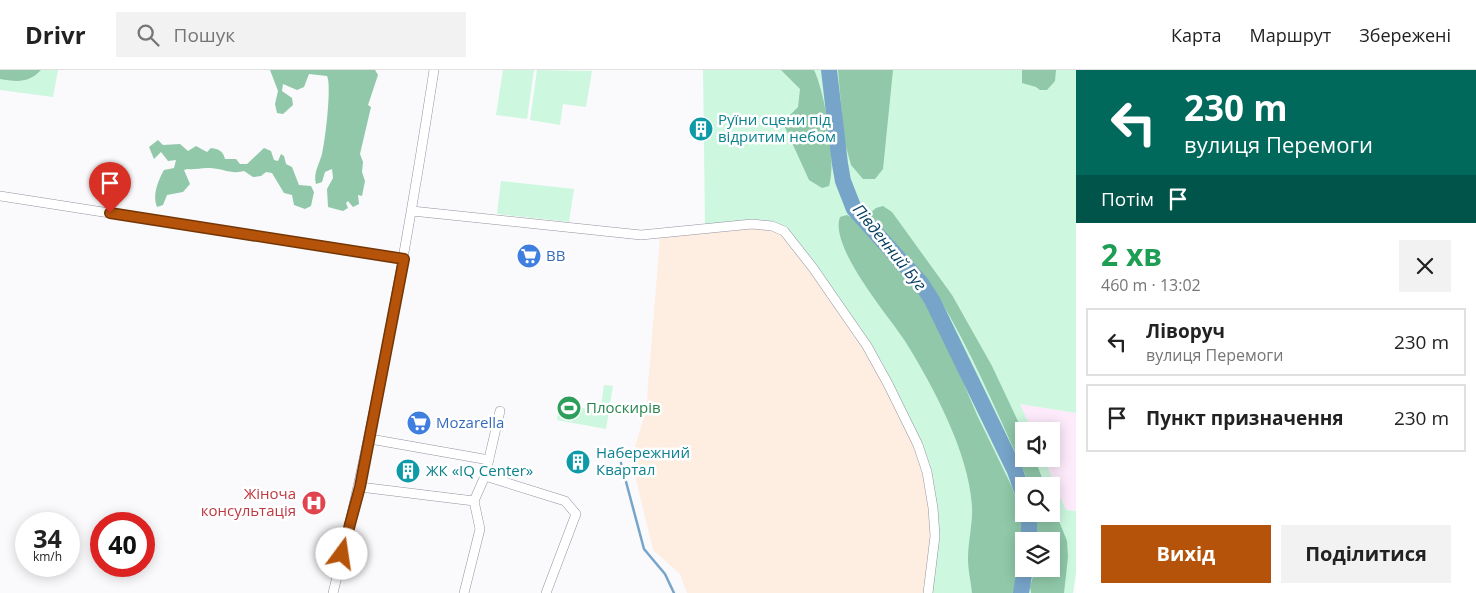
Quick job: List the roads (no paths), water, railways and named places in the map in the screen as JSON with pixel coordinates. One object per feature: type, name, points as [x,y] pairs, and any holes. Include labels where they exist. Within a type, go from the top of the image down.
[{"type":"street","points":[[333,593],[360,487],[404,259],[434,70]]},
{"type":"street","points":[[0,196],[404,259]]},
{"type":"street","points":[[412,211],[641,234],[752,224],[772,226],[784,231],[813,268],[867,346],[918,445],[927,472],[933,508],[934,536],[928,593]]},
{"type":"street","points":[[464,593],[480,529],[474,501],[485,476],[500,411]]},
{"type":"street","points":[[376,440],[489,460]]},
{"type":"street","points":[[485,476],[560,499],[571,506],[576,514],[546,593]]},
{"type":"street","points":[[360,487],[474,501]]},
{"type":"waterway","name":"Південний Буг","points":[[829,70],[843,181],[854,209],[921,283],[932,300],[1017,477]]},
{"type":"waterway","points":[[621,463],[644,549],[665,574],[674,593]]},
{"type":"waterway","name":"Південний Буг","points":[[1029,522],[1029,532]]},
{"type":"waterway","name":"Південний Буг","points":[[1021,593],[1024,577]]},
{"type":"place","name":"Руїни сцени під відритим небом","points":[[701,129]]},
{"type":"place","name":"ВВ","points":[[529,256]]},
{"type":"place","name":"Плоскирів","points":[[569,408]]},
{"type":"place","name":"Mozarella","points":[[419,423]]},
{"type":"place","name":"Набережний Квартал","points":[[578,462]]},
{"type":"place","name":"ЖК «IQ Center»","points":[[408,471]]},
{"type":"place","name":"Жіноча консультація","points":[[314,503]]}]
